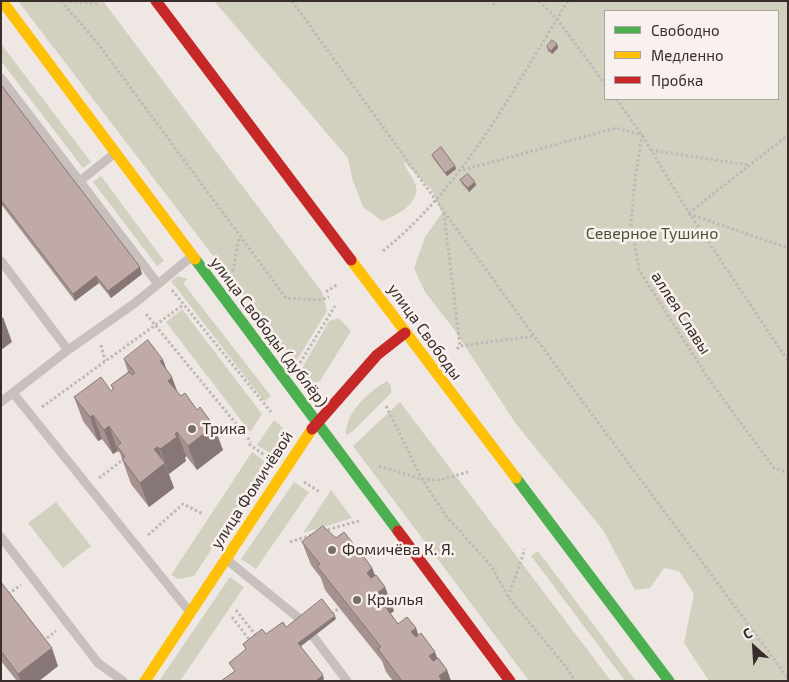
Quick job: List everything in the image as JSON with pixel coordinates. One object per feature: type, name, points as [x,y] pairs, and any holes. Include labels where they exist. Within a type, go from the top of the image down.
[{"type":"street","name":"улица Свободы (дублёр)","points":[[2,1],[6,15],[115,153],[510,681]]},
{"type":"street","name":"улица Свободы","points":[[158,2],[668,681]]},
{"type":"street","name":"улица Фомичёвой","points":[[145,681],[316,423],[377,355],[405,332]]},
{"type":"lane","points":[[1,78],[80,181],[161,281]]},
{"type":"lane","points":[[80,181],[115,153]]},
{"type":"lane","points":[[1,402],[68,350],[135,302],[192,256]]},
{"type":"lane","points":[[1,261],[68,350]]},
{"type":"lane","points":[[13,393],[190,613]]},
{"type":"lane","points":[[1,537],[98,663],[123,681]]},
{"type":"lane","points":[[226,559],[301,620]]},
{"type":"lane","points":[[313,636],[347,681]]},
{"type":"path","points":[[63,1],[99,4]]},
{"type":"path","points":[[63,1],[96,41],[286,298],[320,300],[329,297]]},
{"type":"path","points":[[292,1],[534,336],[788,678]]},
{"type":"path","points":[[493,5],[496,1]]},
{"type":"path","points":[[539,1],[557,19],[604,83]]},
{"type":"path","points":[[383,251],[436,201],[463,170],[568,1]]},
{"type":"path","points":[[617,100],[642,134],[689,213],[788,361]]},
{"type":"path","points":[[463,170],[616,128],[642,134]]},
{"type":"path","name":"аллея Славы","points":[[642,134],[635,182],[632,224],[639,270],[710,381],[774,468],[788,473]]},
{"type":"path","points":[[689,213],[788,135]]},
{"type":"path","points":[[651,150],[749,165]]},
{"type":"path","points":[[444,211],[458,348],[534,336]]},
{"type":"path","points":[[689,213],[788,248]]},
{"type":"path","points":[[161,281],[271,412]]},
{"type":"path","points":[[326,292],[338,284]]},
{"type":"path","points":[[135,302],[156,324],[250,443],[270,459]]},
{"type":"path","points":[[30,415],[183,305]]},
{"type":"path","points":[[299,364],[335,306]]},
{"type":"path","points":[[386,406],[422,479],[446,516],[492,567],[508,597],[567,668],[575,681]]},
{"type":"path","points":[[88,486],[124,459]]},
{"type":"path","points":[[374,462],[382,468],[422,479],[440,480],[468,472]]},
{"type":"path","points":[[297,477],[320,492]]},
{"type":"path","points":[[136,546],[183,504],[203,514]]},
{"type":"path","points":[[290,542],[359,520]]},
{"type":"path","points":[[508,597],[525,548]]},
{"type":"path","points":[[332,614],[339,608]]},
{"type":"path","points":[[236,610],[258,638]]},
{"type":"path","points":[[232,617],[251,642]]},
{"type":"green space","points":[[18,1],[103,1],[322,292],[327,311],[295,363]]},
{"type":"green space","name":"Северное Тушино","points":[[214,1],[788,1],[788,681],[709,681],[684,643],[694,594],[679,571],[664,568],[650,588],[635,590],[603,530],[516,424],[453,328],[425,292],[414,268],[425,237],[442,213],[431,189],[403,161],[416,186],[414,198],[405,208],[382,221],[363,207],[352,178],[348,158]]},
{"type":"green space","points":[[1,44],[91,162],[83,168],[1,61]]},
{"type":"green space","points":[[101,176],[164,261],[157,266],[93,182]]},
{"type":"green space","points":[[178,276],[188,279],[183,283],[271,396],[264,401],[171,281]]},
{"type":"green space","points":[[182,309],[262,414],[250,432],[166,322]]},
{"type":"green space","points":[[339,318],[351,331],[320,381],[307,385],[297,377],[329,321]]},
{"type":"green space","points":[[387,381],[391,386],[391,393],[353,431],[346,435],[349,419],[359,404],[372,391]]},
{"type":"green space","points":[[400,402],[611,681],[529,681],[353,446]]},
{"type":"green space","points":[[274,420],[283,428],[273,455],[257,445]]},
{"type":"green space","points":[[252,452],[267,463],[194,576],[178,579],[171,575]]},
{"type":"green space","points":[[294,482],[309,492],[256,569],[241,559]]},
{"type":"green space","points":[[331,490],[352,518],[303,533]]},
{"type":"green space","points":[[56,502],[91,546],[63,568],[28,523]]},
{"type":"green space","points":[[538,551],[636,681],[625,681],[531,556]]},
{"type":"green space","points":[[230,577],[244,587],[180,681],[159,681]]},
{"type":"building","points":[[552,40],[557,44],[551,51],[547,47]]},
{"type":"building","points":[[1,85],[140,267],[108,291],[96,276],[73,294],[1,200]]},
{"type":"building","points":[[441,147],[455,166],[445,173],[432,155]]},
{"type":"building","points":[[468,174],[475,182],[468,188],[460,180]]},
{"type":"building","points":[[148,340],[163,360],[160,361],[172,377],[168,381],[181,396],[185,393],[197,410],[200,407],[214,426],[188,446],[177,432],[175,434],[177,437],[160,449],[158,447],[154,449],[165,463],[140,483],[122,459],[125,457],[117,446],[121,443],[109,426],[104,430],[93,415],[90,417],[74,397],[101,377],[111,391],[114,389],[111,385],[129,372],[132,375],[135,373],[124,359]]},
{"type":"building","points":[[323,526],[336,538],[344,532],[355,546],[350,550],[353,554],[359,550],[372,568],[367,573],[371,578],[376,575],[385,587],[376,594],[398,624],[407,617],[416,628],[411,632],[416,637],[421,633],[435,652],[429,656],[433,661],[438,658],[447,670],[439,676],[442,681],[402,681],[378,649],[381,647],[317,566],[320,564],[302,542]]},
{"type":"building","points":[[1,582],[52,648],[18,674],[1,651]]},
{"type":"building","points":[[322,599],[335,616],[298,643],[323,675],[316,681],[221,681],[235,671],[229,663],[246,649],[243,644],[262,629],[266,634],[283,622],[286,627]]},
{"type":"traffic: fast","points":[[195,259],[398,531]]},
{"type":"traffic: fast","points":[[516,478],[669,681]]},
{"type":"traffic: slow","points":[[2,1],[195,259]]},
{"type":"traffic: slow","points":[[351,260],[516,478]]},
{"type":"traffic: slow","points":[[145,681],[312,429]]},
{"type":"traffic: jam","points":[[156,1],[351,260]]},
{"type":"traffic: jam","points":[[312,429],[377,355],[405,333]]},
{"type":"traffic: jam","points":[[398,531],[510,681]]},
{"type":"place","name":"Трика","points":[[192,429]]},
{"type":"place","name":"Фомичёва К. Я.","points":[[332,550]]},
{"type":"place","name":"Крылья","points":[[357,600]]}]
